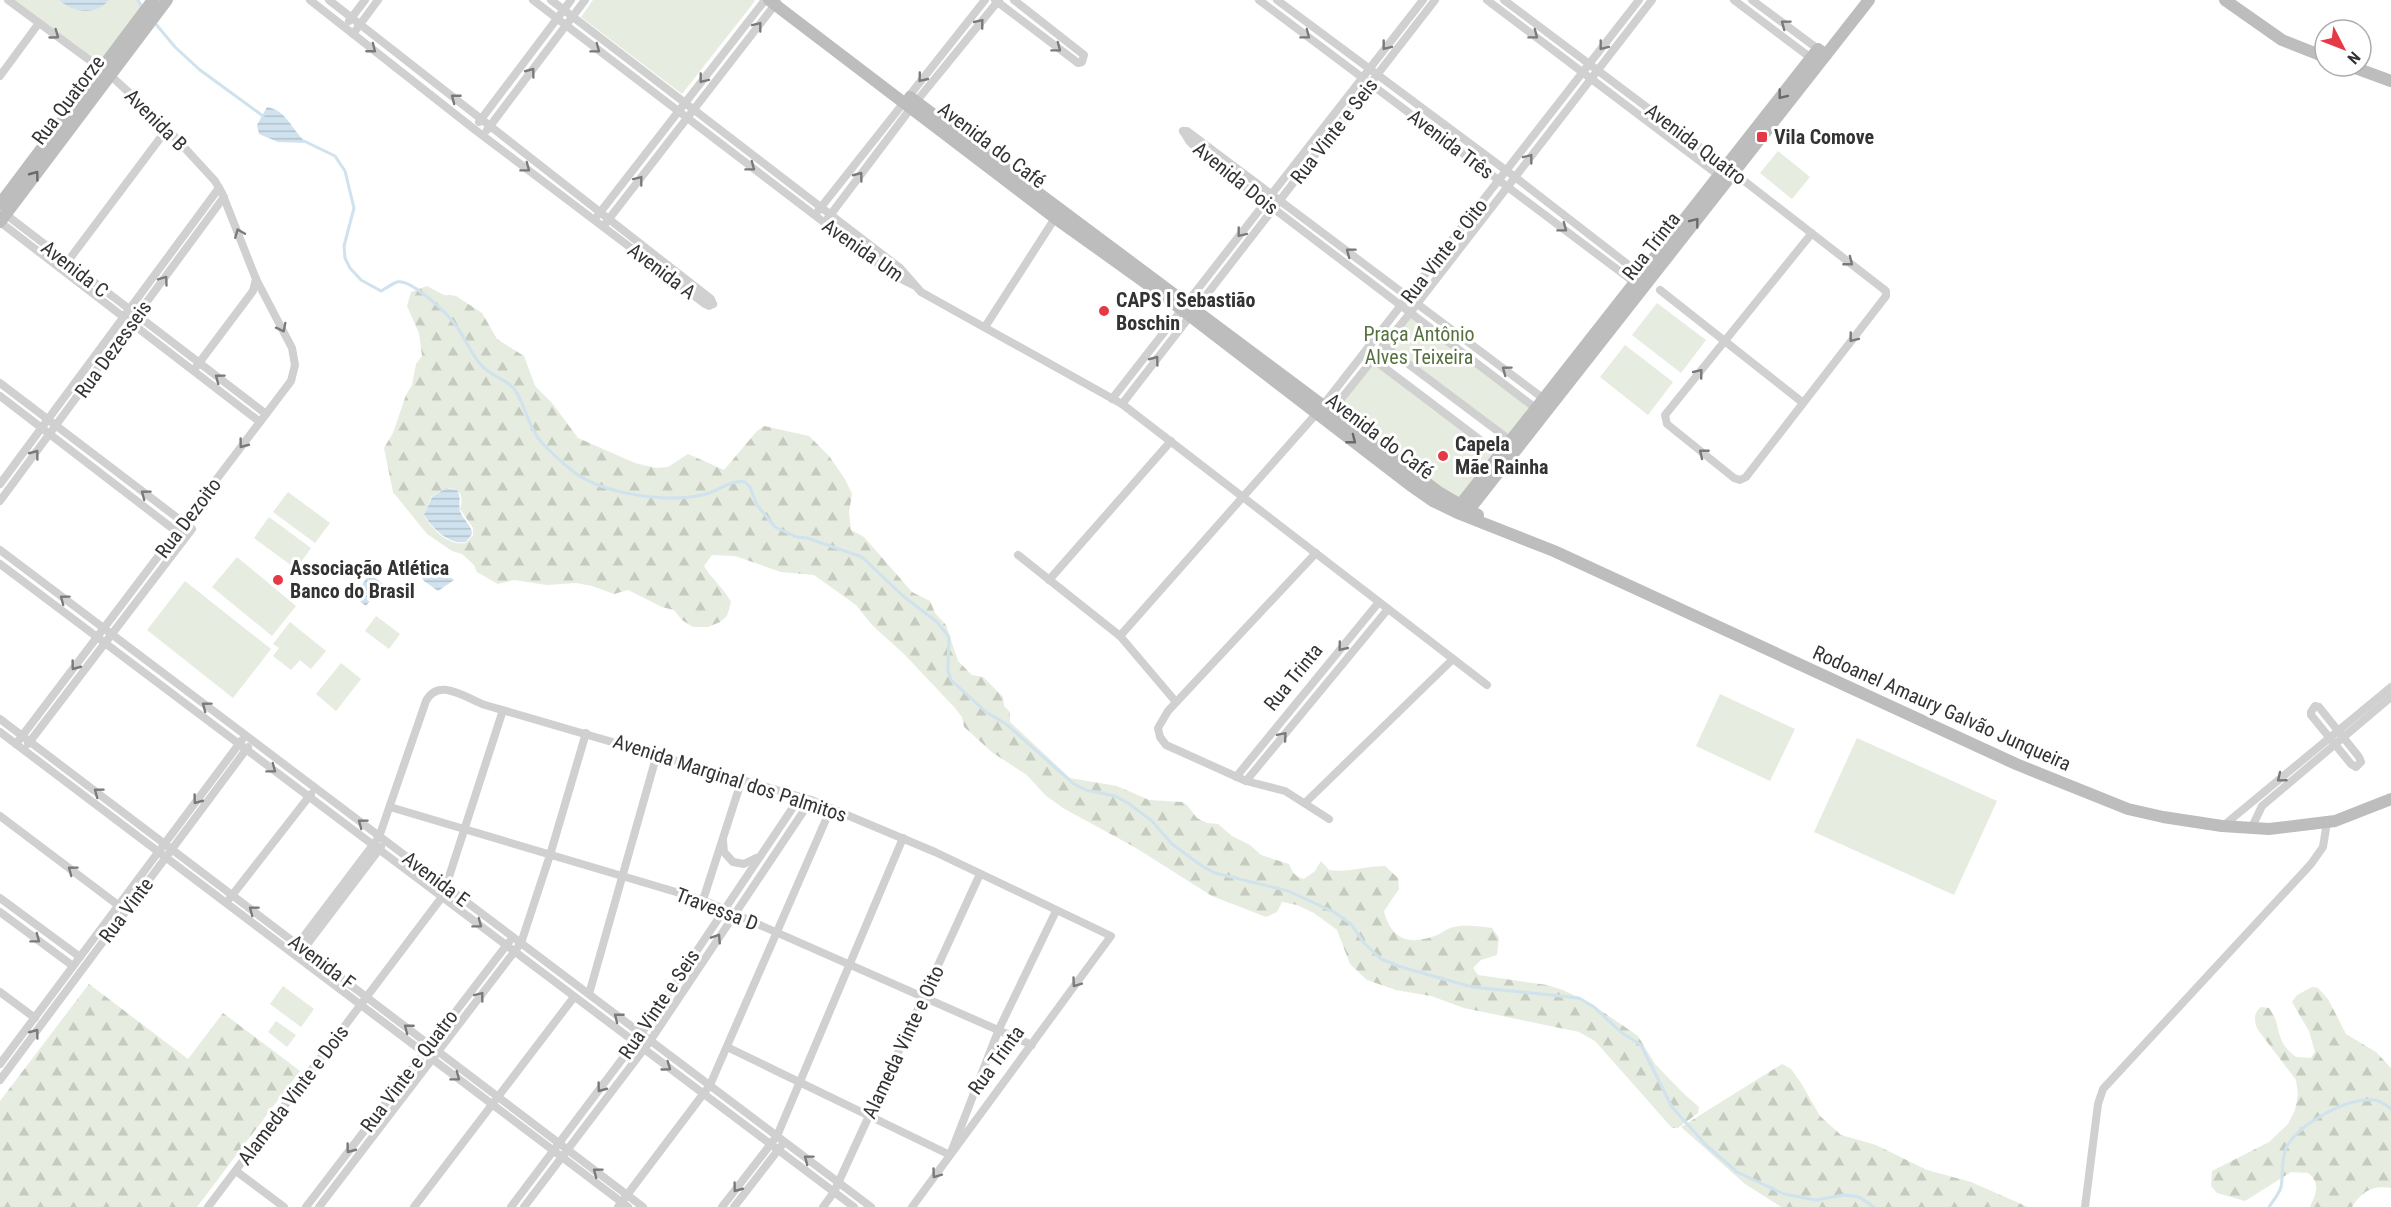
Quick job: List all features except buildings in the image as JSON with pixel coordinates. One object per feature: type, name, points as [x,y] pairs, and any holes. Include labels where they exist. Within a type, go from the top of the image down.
[{"type":"main road","name":"Rua Quatorze","points":[[1,215],[149,13],[167,0]]},
{"type":"main road","name":"Rua Trinta","points":[[1462,510],[1818,57],[1869,0]]},
{"type":"main road","points":[[2225,0],[2282,40],[2313,52]]},
{"type":"main road","name":"Avenida do Café","points":[[774,1],[1324,412],[1440,492],[1462,510],[1497,527]]},
{"type":"main road","points":[[2373,74],[2391,81]]},
{"type":"main road","name":"Rua Trinta","points":[[1462,510],[1511,441],[1544,407]]},
{"type":"main road","name":"Rodoanel Amaury Galvão Junqueira","points":[[1497,527],[1653,596],[2016,764],[2100,800],[2163,817],[2269,830],[2327,822],[2359,813],[2391,799]]},
{"type":"street","name":"Avenida B","points":[[8,0],[106,72],[167,129],[224,197],[256,279]]},
{"type":"street","name":"Avenida A","points":[[310,0],[474,129],[597,216]]},
{"type":"street","name":"Avenida A","points":[[329,0],[490,126],[597,216],[705,304],[710,306],[713,304],[711,299],[606,223]]},
{"type":"street","points":[[345,27],[365,0]]},
{"type":"street","points":[[353,34],[378,0]]},
{"type":"street","name":"Avenida Um","points":[[533,0],[886,270],[913,285]]},
{"type":"street","name":"Avenida Um","points":[[551,0],[892,262],[904,272],[913,285]]},
{"type":"street","points":[[474,129],[571,0]]},
{"type":"street","points":[[483,135],[585,0]]},
{"type":"street","points":[[824,223],[985,0]]},
{"type":"street","points":[[815,216],[997,1],[1078,63],[1082,62],[1084,55],[1014,0]]},
{"type":"street","name":"Avenida Três","points":[[1259,0],[1507,186],[1642,282]]},
{"type":"street","name":"Avenida Três","points":[[1277,0],[1515,177],[1642,282]]},
{"type":"street","name":"Rua Vinte e Seis","points":[[1122,404],[1265,202],[1422,0]]},
{"type":"street","name":"Rua Vinte e Seis","points":[[1112,399],[1274,209],[1435,0]]},
{"type":"street","name":"Avenida Quatro","points":[[1487,0],[1591,79],[1812,234],[1886,291],[1886,296],[1802,402]]},
{"type":"street","name":"Avenida Quatro","points":[[1504,0],[1597,70],[1726,174]]},
{"type":"street","name":"Rua Vinte e Oito","points":[[1324,412],[1409,296],[1639,0]]},
{"type":"street","name":"Rua Vinte e Oito","points":[[1120,636],[1243,497],[1373,358],[1652,0]]},
{"type":"street","points":[[1734,0],[1818,57]]},
{"type":"street","points":[[1752,0],[1818,57]]},
{"type":"street","points":[[597,216],[678,111],[774,1]]},
{"type":"street","points":[[606,223],[694,110],[774,1]]},
{"type":"street","points":[[0,76],[39,23]]},
{"type":"street","points":[[64,266],[167,129]]},
{"type":"street","name":"Avenida Dois","points":[[1183,131],[1187,131],[1409,296],[1544,407],[1410,313],[1197,150],[1183,131]]},
{"type":"street","name":"Rua Dezesseis","points":[[0,501],[131,324],[133,313],[219,189]]},
{"type":"street","name":"Rua Dezesseis","points":[[0,484],[123,319],[133,313],[224,197]]},
{"type":"street","points":[[985,327],[1058,214]]},
{"type":"street","name":"Avenida C","points":[[1,215],[64,266],[123,319],[260,422]]},
{"type":"street","points":[[1660,290],[1725,341],[1802,402],[1746,477],[1740,480],[1734,478],[1667,424],[1664,420],[1665,415],[1725,341],[1812,234]]},
{"type":"street","points":[[886,270],[892,262]]},
{"type":"street","name":"Avenida C","points":[[64,266],[133,313],[266,414]]},
{"type":"street","points":[[194,371],[253,291],[256,279]]},
{"type":"street","name":"Rua Dezoito","points":[[20,747],[188,526],[291,381],[295,365],[287,337],[256,279]]},
{"type":"street","points":[[913,285],[948,309],[985,327],[1122,404],[1487,685]]},
{"type":"street","points":[[1383,345],[1511,441]]},
{"type":"street","points":[[1373,358],[1500,455]]},
{"type":"street","points":[[0,383],[188,526]]},
{"type":"street","points":[[0,396],[181,535]]},
{"type":"street","points":[[1049,580],[1171,441]]},
{"type":"street","name":"Avenida E","points":[[0,550],[871,1207]]},
{"type":"street","points":[[1316,553],[1176,702],[1159,724],[1158,735],[1169,747],[1246,781],[1281,790],[1306,802],[1329,819]]},
{"type":"street","points":[[1018,555],[1120,636],[1176,702]]},
{"type":"street","name":"Avenida E","points":[[0,564],[854,1207]]},
{"type":"street","name":"Rua Trinta","points":[[1236,777],[1379,602]]},
{"type":"street","name":"Rua Trinta","points":[[1246,781],[1388,609]]},
{"type":"street","points":[[1306,802],[1453,659]]},
{"type":"street","points":[[2251,828],[2262,806],[2391,687]]},
{"type":"street","name":"Avenida Marginal dos Palmitos","points":[[390,807],[427,698],[439,689],[447,689],[503,710],[811,800],[903,838],[1111,936]]},
{"type":"street","points":[[2340,733],[2391,697]]},
{"type":"street","points":[[2315,706],[2319,707],[2361,760],[2359,766],[2353,767],[2332,741],[2311,715],[2315,706]]},
{"type":"street","points":[[446,886],[503,710]]},
{"type":"street","name":"Avenida F","points":[[0,719],[568,1149],[624,1203]]},
{"type":"street","name":"Avenida F","points":[[0,732],[624,1203],[644,1207]]},
{"type":"street","name":"Rua Vinte e Quatro","points":[[319,1207],[521,943],[586,733]]},
{"type":"street","name":"Rua Vinte","points":[[0,1080],[162,854],[248,739]]},
{"type":"street","points":[[2222,826],[2332,741]]},
{"type":"street","points":[[589,994],[657,754]]},
{"type":"street","points":[[703,900],[742,778]]},
{"type":"street","points":[[226,903],[315,788]]},
{"type":"street","name":"Rua Vinte e Seis","points":[[511,1207],[641,1034],[800,796]]},
{"type":"street","name":"Rua Vinte e Seis","points":[[524,1207],[650,1041],[811,800]]},
{"type":"street","points":[[295,954],[382,839],[390,807]]},
{"type":"street","name":"Travessa D","points":[[390,807],[703,900],[1032,1044]]},
{"type":"street","points":[[624,1203],[710,1085],[831,808]]},
{"type":"street","points":[[0,816],[118,905]]},
{"type":"street","points":[[2085,1207],[2098,1104],[2103,1089],[2311,864],[2323,847],[2327,822]]},
{"type":"street","points":[[724,836],[723,847],[727,856],[733,862],[740,864],[748,864],[754,860],[768,844]]},
{"type":"street","points":[[722,1207],[777,1136],[903,838]]},
{"type":"street","name":"Rua Vinte","points":[[0,1064],[118,905],[162,854]]},
{"type":"street","name":"Alameda Vinte e Oito","points":[[823,1207],[839,1183],[980,874]]},
{"type":"street","name":"Alameda Vinte e Dois","points":[[208,1207],[442,897]]},
{"type":"street","points":[[0,898],[80,957]]},
{"type":"street","points":[[727,1047],[950,1155],[999,1029],[1056,911]]},
{"type":"street","points":[[0,912],[73,966]]},
{"type":"street","name":"Rua Trinta","points":[[912,1207],[1111,936]]},
{"type":"street","name":"Rua Vinte e Quatro","points":[[306,1207],[512,937]]},
{"type":"street","points":[[0,992],[34,1018]]},
{"type":"street","points":[[414,1207],[574,997]]},
{"type":"street","points":[[735,1207],[784,1142]]},
{"type":"street","points":[[236,1171],[284,1207]]},
{"type":"green space","points":[[10,0],[138,0],[144,10],[101,67]]},
{"type":"green space","points":[[593,0],[755,1],[682,94],[581,17]]},
{"type":"green space","points":[[1778,151],[1810,177],[1792,199],[1760,173]]},
{"type":"green space","points":[[427,286],[444,295],[456,296],[482,313],[497,339],[524,356],[535,386],[552,403],[578,438],[635,463],[656,468],[668,467],[688,454],[724,470],[757,431],[764,426],[809,436],[829,456],[852,494],[849,512],[851,530],[864,537],[912,592],[930,601],[935,613],[946,625],[958,661],[972,675],[983,677],[1003,697],[1004,706],[1010,712],[1010,722],[1070,778],[1117,786],[1149,800],[1182,802],[1197,818],[1207,823],[1218,824],[1261,855],[1289,864],[1294,874],[1304,879],[1315,871],[1321,861],[1329,870],[1336,871],[1385,866],[1398,878],[1399,889],[1384,911],[1391,929],[1397,934],[1410,940],[1418,940],[1455,927],[1492,928],[1499,938],[1497,955],[1481,960],[1473,968],[1478,975],[1547,985],[1590,1003],[1638,1036],[1655,1064],[1699,1107],[1698,1113],[1678,1128],[1672,1128],[1595,1041],[1579,1032],[1464,1008],[1431,996],[1396,990],[1367,980],[1350,964],[1337,930],[1314,913],[1297,905],[1282,902],[1277,912],[1266,917],[1212,896],[1136,848],[1063,808],[1045,795],[1027,775],[993,753],[964,727],[962,717],[955,708],[904,654],[872,625],[856,605],[814,575],[781,572],[735,556],[712,555],[704,566],[731,602],[727,616],[720,622],[708,627],[693,627],[682,620],[674,610],[662,607],[628,590],[614,594],[576,583],[547,585],[514,580],[498,584],[477,572],[474,565],[462,554],[452,551],[427,534],[393,492],[384,448],[393,433],[406,395],[412,385],[416,364],[422,356],[419,333],[407,306],[411,292]],"holes":[[[446,488],[455,489],[460,493],[460,509],[473,528],[473,535],[466,543],[447,539],[436,531],[424,516],[431,497]]]},
{"type":"green space","points":[[1657,303],[1706,340],[1681,373],[1632,335]]},
{"type":"green space","name":"Praça Antônio Alves Teixeira","points":[[1410,313],[1537,409],[1511,441],[1383,345]]},
{"type":"green space","points":[[1625,345],[1673,382],[1648,415],[1600,377]]},
{"type":"green space","name":"Praça Antônio Alves Teixeira","points":[[1373,359],[1500,455],[1460,505],[1332,410]]},
{"type":"green space","points":[[288,492],[330,523],[315,543],[273,512]]},
{"type":"green space","points":[[269,517],[311,548],[296,569],[254,538]]},
{"type":"green space","points":[[237,557],[296,606],[272,636],[212,587]]},
{"type":"green space","points":[[185,581],[271,649],[233,698],[147,630]]},
{"type":"green space","points":[[376,616],[400,634],[389,649],[365,631]]},
{"type":"green space","points":[[290,622],[326,651],[311,669],[300,660],[291,670],[273,656],[279,648],[273,644]]},
{"type":"green space","points":[[341,663],[361,679],[336,711],[316,694]]},
{"type":"green space","points":[[1720,694],[1795,729],[1770,781],[1696,746]]},
{"type":"green space","points":[[1857,738],[1997,801],[1954,895],[1814,832]]},
{"type":"green space","points":[[89,984],[188,1059],[223,1013],[300,1071],[197,1207],[0,1207],[0,1101]]},
{"type":"green space","points":[[283,986],[314,1009],[301,1027],[270,1004]]},
{"type":"green space","points":[[2312,987],[2318,988],[2328,999],[2346,1034],[2376,1052],[2391,1068],[2391,1188],[2379,1187],[2368,1190],[2352,1207],[2310,1207],[2315,1193],[2315,1181],[2308,1173],[2291,1172],[2245,1201],[2217,1193],[2211,1186],[2212,1171],[2269,1142],[2288,1124],[2295,1110],[2298,1094],[2296,1080],[2258,1030],[2255,1015],[2261,1007],[2269,1008],[2276,1021],[2281,1039],[2289,1051],[2296,1057],[2311,1058],[2315,1052],[2309,1031],[2292,1002],[2297,995]]},
{"type":"green space","points":[[276,1021],[296,1035],[287,1047],[268,1032]]},
{"type":"green space","points":[[1782,1064],[1791,1069],[1820,1116],[1841,1135],[1876,1145],[1927,1170],[1971,1182],[2028,1207],[1781,1207],[1745,1184],[1681,1127]]},
{"type":"water","points":[[59,0],[109,0],[97,9],[84,11],[71,8]]},
{"type":"water","points":[[267,107],[280,112],[307,143],[278,142],[259,134],[257,125]]},
{"type":"water","points":[[446,488],[457,490],[460,498],[460,511],[472,531],[466,542],[454,541],[442,535],[424,515],[432,497]]},
{"type":"water","points":[[418,563],[434,566],[454,580],[438,591],[424,581],[416,568]]},
{"type":"water","points":[[370,574],[383,584],[366,606],[353,596]]},
{"type":"waterway","points":[[138,0],[143,9]]},
{"type":"waterway","points":[[155,23],[175,47],[200,70],[263,116]]},
{"type":"waterway","points":[[304,141],[335,156],[345,171],[354,208],[344,246],[345,258],[350,268],[361,280],[381,291],[397,282],[412,286],[446,314],[482,366],[514,388],[539,440],[575,473],[602,486],[619,491],[671,498],[702,495],[734,482],[745,482],[750,487],[757,505],[775,527],[796,537],[807,538],[862,557],[903,596],[937,622],[949,637],[948,671],[951,680],[986,712],[1006,724],[1074,784],[1086,790],[1115,796],[1128,803],[1152,821],[1172,844],[1215,873],[1288,891],[1334,912],[1351,924],[1364,943],[1381,959],[1472,987],[1579,998],[1594,1007],[1622,1033],[1641,1045],[1672,1107],[1705,1144],[1737,1172],[1784,1194],[1816,1200],[1844,1195],[1859,1197],[1874,1207]]},
{"type":"waterway","points":[[2269,1207],[2281,1187],[2287,1146],[2303,1129],[2326,1113],[2364,1100],[2375,1100],[2391,1109]]},
{"type":"place","name":"Vila Comove","points":[[1762,137]]},
{"type":"place","name":"CAPS I Sebastião Boschin","points":[[1104,311]]},
{"type":"place","name":"Capela Mãe Rainha","points":[[1443,456]]},
{"type":"place","name":"Associação Atlética Banco do Brasil","points":[[278,580]]}]
